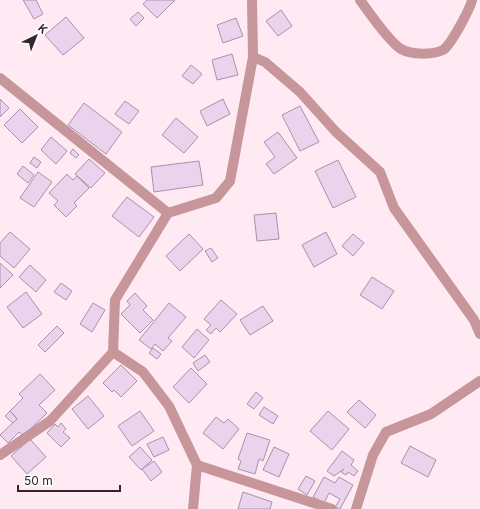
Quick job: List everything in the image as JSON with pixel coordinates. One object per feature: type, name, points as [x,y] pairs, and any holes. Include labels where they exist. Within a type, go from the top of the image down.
[{"type":"street","points":[[0,455],[50,421],[113,352],[115,300],[168,212],[216,198],[230,181],[253,57],[252,0]]},
{"type":"street","points":[[360,0],[376,23],[401,49],[423,54],[443,49],[458,30],[472,0]]},
{"type":"street","points":[[253,57],[265,62],[300,92],[336,132],[380,172],[394,208],[474,320],[480,334]]},
{"type":"street","points":[[0,78],[168,212]]},
{"type":"street","points":[[113,352],[143,372],[169,406],[197,465],[193,509]]},
{"type":"street","points":[[356,509],[373,455],[386,432],[431,414],[480,381]]},
{"type":"street","points":[[197,465],[332,509]]},
{"type":"building","points":[[23,0],[36,0],[43,14],[34,19]]},
{"type":"building","points":[[147,0],[175,0],[157,18],[143,4]]},
{"type":"building","points":[[281,10],[292,26],[278,36],[266,21]]},
{"type":"building","points":[[138,12],[144,18],[136,26],[130,19]]},
{"type":"building","points":[[66,17],[84,38],[63,55],[45,35]]},
{"type":"building","points":[[236,18],[243,36],[223,43],[217,25]]},
{"type":"building","points":[[232,54],[238,75],[217,80],[212,60]]},
{"type":"building","points":[[191,65],[202,74],[193,84],[182,76]]},
{"type":"building","points":[[0,99],[9,108],[0,117]]},
{"type":"building","points":[[223,99],[230,114],[207,126],[200,111]]},
{"type":"building","points":[[125,101],[139,111],[129,124],[115,114]]},
{"type":"building","points":[[84,103],[122,132],[106,154],[68,125]]},
{"type":"building","points":[[300,106],[319,142],[300,151],[282,115]]},
{"type":"building","points":[[20,109],[38,127],[22,143],[4,125]]},
{"type":"building","points":[[176,118],[198,137],[184,153],[162,135]]},
{"type":"building","points":[[278,132],[297,158],[274,174],[266,164],[275,157],[264,142]]},
{"type":"building","points":[[51,137],[67,151],[56,164],[41,150]]},
{"type":"building","points":[[73,149],[79,155],[76,158],[70,153]]},
{"type":"building","points":[[34,157],[41,162],[37,168],[30,163]]},
{"type":"building","points":[[89,159],[105,173],[91,188],[75,174]]},
{"type":"building","points":[[338,160],[356,197],[333,208],[315,171]]},
{"type":"building","points":[[199,161],[203,185],[154,192],[151,167]]},
{"type":"building","points":[[23,166],[34,175],[28,183],[17,174]]},
{"type":"building","points":[[38,172],[52,182],[34,207],[20,198]]},
{"type":"building","points":[[67,174],[73,180],[77,176],[89,188],[74,203],[77,206],[66,217],[54,205],[58,201],[49,193]]},
{"type":"building","points":[[127,197],[154,217],[139,237],[112,216]]},
{"type":"building","points":[[276,213],[279,239],[257,241],[254,215]]},
{"type":"building","points":[[10,232],[30,249],[14,268],[0,256],[0,243]]},
{"type":"building","points":[[326,232],[337,254],[314,267],[302,245]]},
{"type":"building","points":[[189,234],[203,249],[180,271],[166,256]]},
{"type":"building","points":[[353,234],[364,243],[353,256],[342,246]]},
{"type":"building","points":[[211,248],[218,258],[212,262],[205,251]]},
{"type":"building","points":[[0,263],[13,275],[0,288]]},
{"type":"building","points":[[30,265],[46,280],[36,292],[19,277]]},
{"type":"building","points":[[372,277],[394,291],[382,309],[360,295]]},
{"type":"building","points":[[61,283],[72,291],[66,300],[54,292]]},
{"type":"building","points":[[26,292],[42,314],[23,328],[7,307]]},
{"type":"building","points":[[135,293],[147,306],[143,310],[153,320],[140,333],[121,314],[130,305],[127,301]]},
{"type":"building","points":[[221,300],[237,314],[220,332],[216,328],[211,334],[206,330],[211,325],[204,319]]},
{"type":"building","points":[[93,303],[105,310],[92,332],[80,324]]},
{"type":"building","points":[[169,303],[186,317],[168,338],[172,341],[163,351],[155,344],[151,349],[139,340]]},
{"type":"building","points":[[263,306],[273,321],[250,335],[240,320]]},
{"type":"building","points":[[57,326],[64,333],[45,352],[38,345]]},
{"type":"building","points":[[197,329],[209,340],[194,358],[182,347]]},
{"type":"building","points":[[153,348],[161,354],[157,359],[149,353]]},
{"type":"building","points":[[205,355],[210,362],[198,371],[193,363]]},
{"type":"building","points":[[121,365],[137,381],[121,397],[114,390],[112,392],[103,383]]},
{"type":"building","points":[[191,368],[207,384],[189,403],[173,387]]},
{"type":"building","points":[[40,374],[55,390],[39,405],[47,413],[23,436],[19,432],[8,443],[0,435],[17,419],[10,411],[23,398],[19,394]]},
{"type":"building","points":[[256,392],[263,398],[254,409],[247,404]]},
{"type":"building","points":[[88,396],[104,416],[88,429],[72,409]]},
{"type":"building","points":[[359,400],[376,415],[365,428],[347,412]]},
{"type":"building","points":[[264,407],[278,416],[273,424],[259,415]]},
{"type":"building","points":[[10,411],[17,419],[13,423],[5,416]]},
{"type":"building","points":[[140,411],[154,431],[132,446],[118,426]]},
{"type":"building","points":[[328,411],[349,429],[332,450],[310,431]]},
{"type":"building","points":[[216,417],[224,423],[228,419],[239,429],[223,449],[203,433]]},
{"type":"building","points":[[61,423],[66,429],[63,432],[70,438],[61,447],[47,433],[55,424],[58,427]]},
{"type":"building","points":[[247,433],[270,440],[263,461],[259,459],[255,474],[238,469],[241,461],[238,459]]},
{"type":"building","points":[[163,437],[169,450],[154,457],[147,444]]},
{"type":"building","points":[[30,439],[46,457],[27,474],[11,456]]},
{"type":"building","points":[[410,446],[436,460],[428,477],[401,463]]},
{"type":"building","points":[[140,447],[152,460],[141,470],[129,457]]},
{"type":"building","points":[[274,447],[289,454],[279,477],[263,470]]},
{"type":"building","points":[[342,451],[354,460],[351,465],[358,471],[354,476],[348,472],[346,475],[341,472],[344,469],[334,476],[327,471]]},
{"type":"building","points":[[154,461],[162,472],[151,481],[142,469]]},
{"type":"building","points":[[306,476],[315,481],[307,495],[298,489]]},
{"type":"building","points":[[324,477],[335,483],[339,477],[353,485],[340,509],[335,507],[340,499],[329,493],[324,503],[313,497]]},
{"type":"building","points":[[243,492],[272,502],[270,509],[238,509]]}]
